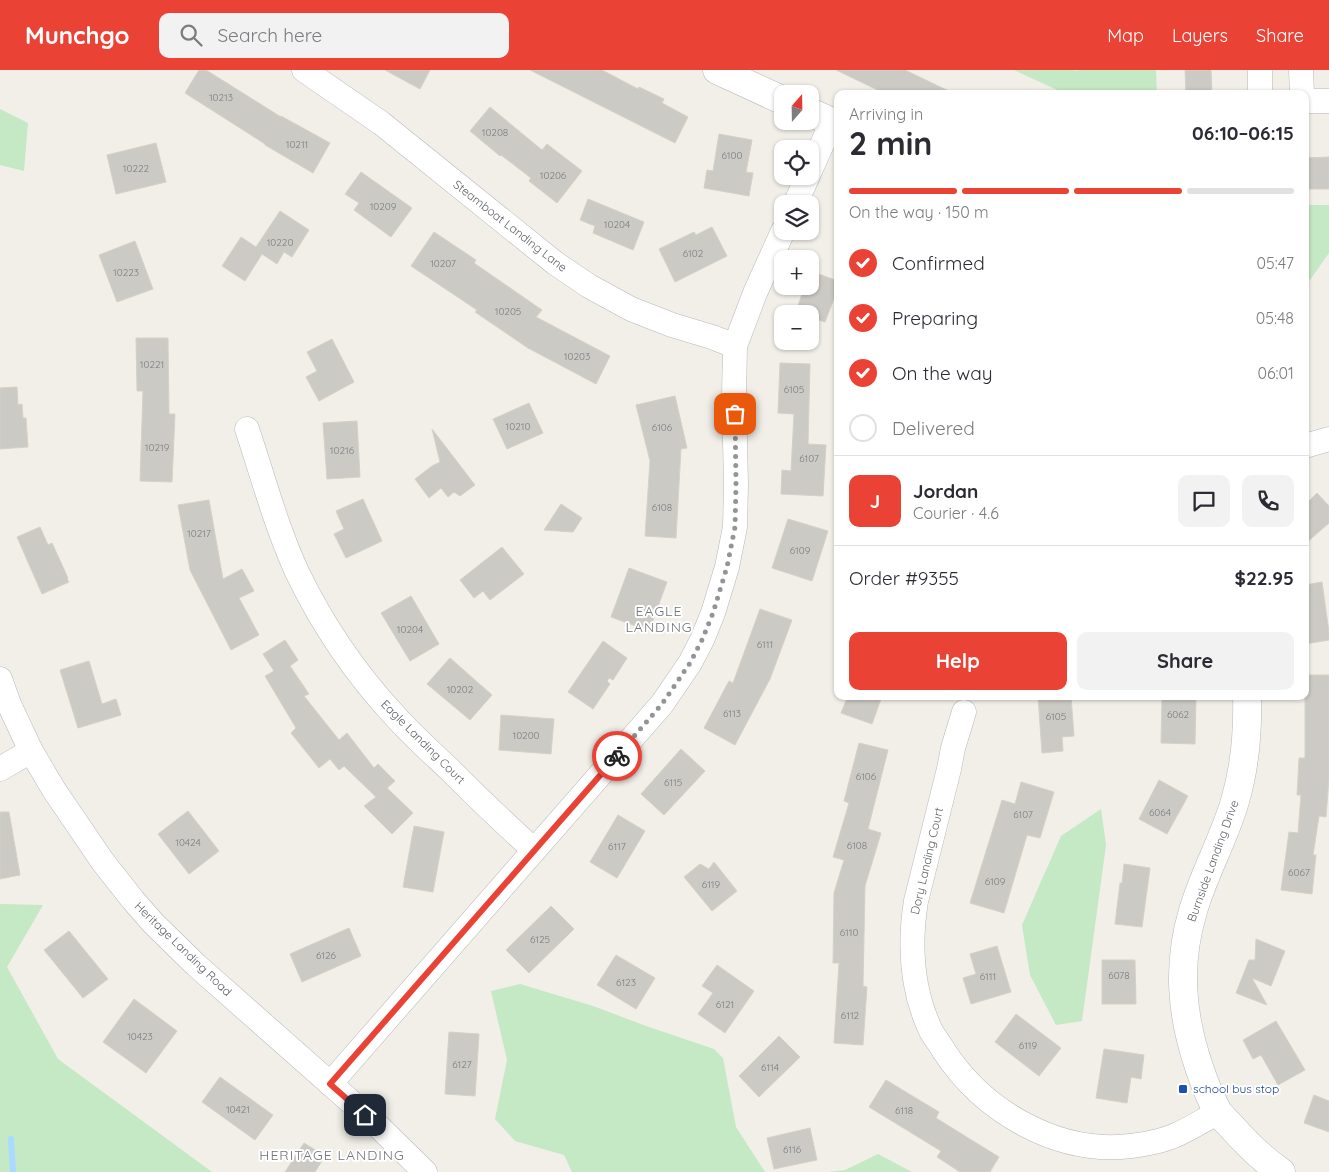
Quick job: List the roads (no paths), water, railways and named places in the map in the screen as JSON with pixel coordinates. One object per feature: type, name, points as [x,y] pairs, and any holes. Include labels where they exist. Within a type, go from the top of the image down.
[{"type":"street","name":"Steamboat Landing Lane","points":[[304,70],[381,123],[555,263],[589,286],[631,309],[735,346]]},
{"type":"street","points":[[717,70],[774,96]]},
{"type":"street","points":[[1260,70],[1260,90]]},
{"type":"street","points":[[1301,70],[1302,90]]},
{"type":"street","points":[[1309,101],[1329,101]]},
{"type":"street","points":[[819,142],[826,120]]},
{"type":"street","points":[[330,1084],[662,704],[690,663],[711,618],[727,567],[735,527],[735,346],[755,293],[779,240]]},
{"type":"street","name":"Eagle Landing Court","points":[[247,429],[282,537],[320,616],[336,641],[361,676],[394,716],[496,816],[534,850]]},
{"type":"street","points":[[1309,445],[1329,439]]},
{"type":"street","name":"Heritage Landing Road","points":[[0,679],[9,704],[31,750],[54,790],[103,862],[133,900],[153,923],[196,965],[377,1125],[425,1172]]},
{"type":"street","name":"Burnside Landing Drive","points":[[1247,700],[1247,732],[1244,762],[1238,791],[1223,837],[1193,910],[1187,935],[1183,966],[1183,996],[1192,1048],[1205,1085],[1219,1112],[1244,1141],[1281,1172]]},
{"type":"street","name":"Dory Landing Court","points":[[964,712],[953,748],[916,901],[913,923],[912,953],[920,1001],[932,1032],[952,1064],[992,1104],[1027,1126],[1048,1136],[1087,1146],[1110,1147],[1147,1144],[1177,1135],[1219,1112]]},
{"type":"street","points":[[0,769],[31,750]]},
{"type":"waterway","points":[[11,1139],[13,1172]]},
{"type":"place","name":"school bus stop","points":[[1183,1089]]},
{"type":"district","name":"EAGLE LANDING","points":[[659,620]]},
{"type":"district","name":"HERITAGE LANDING","points":[[332,1155]]}]
